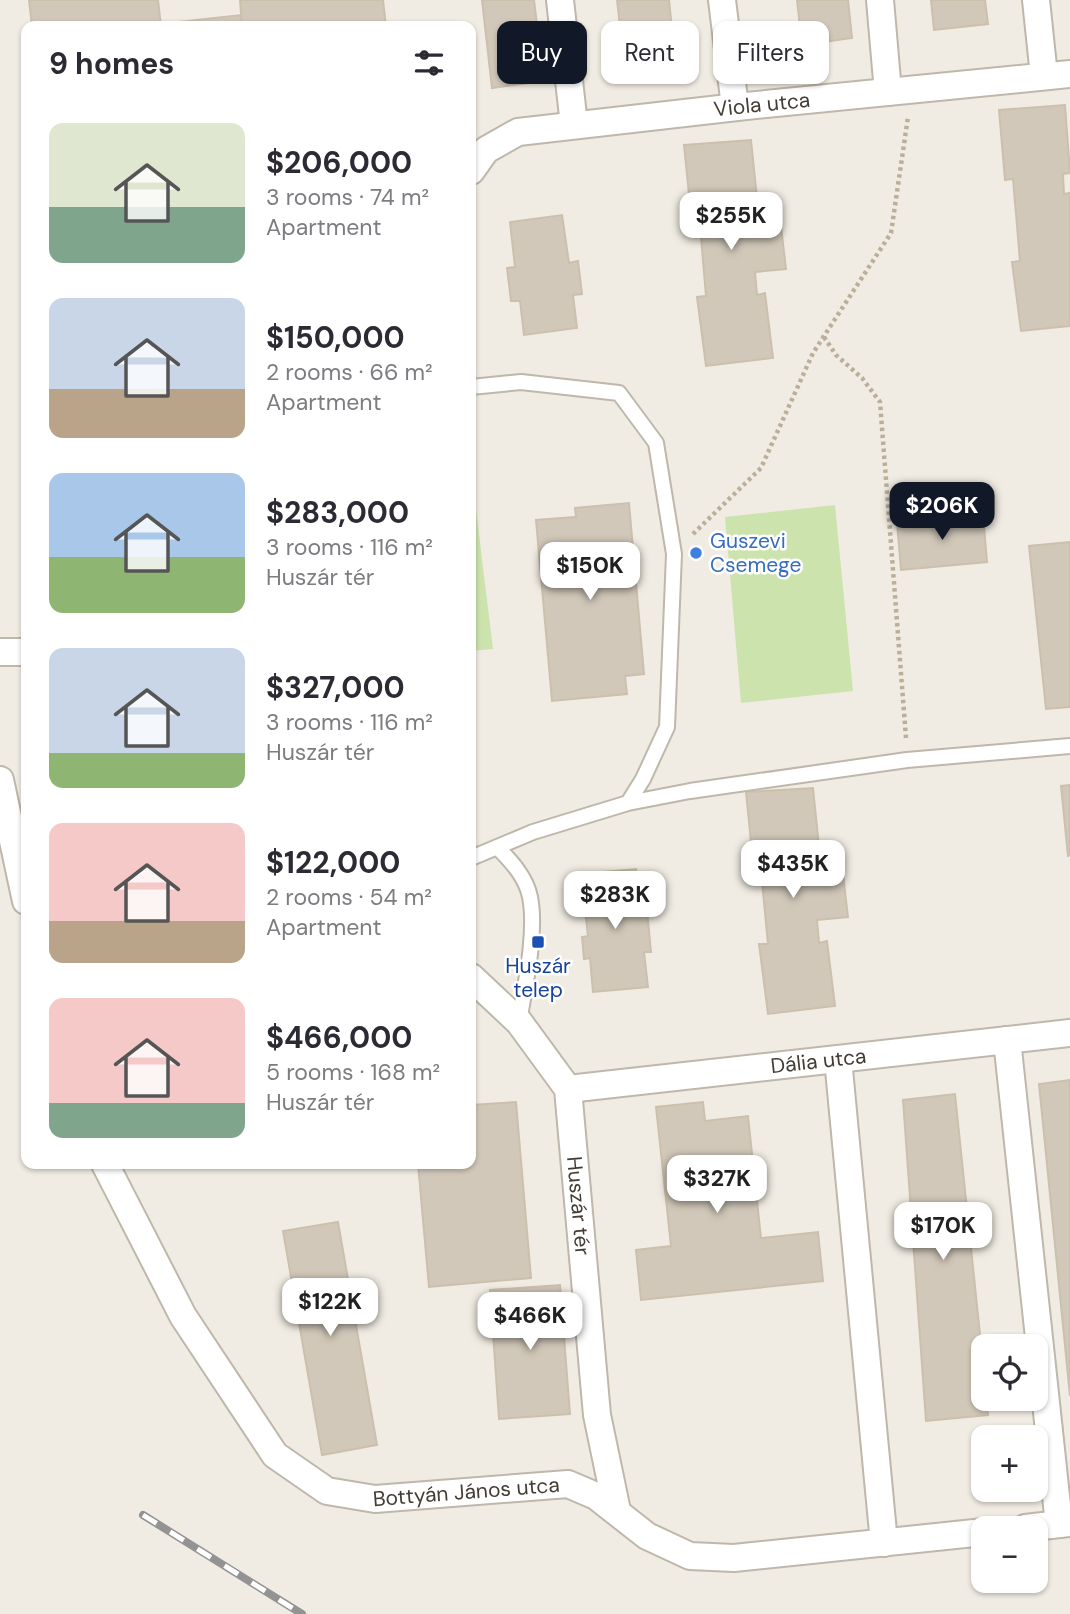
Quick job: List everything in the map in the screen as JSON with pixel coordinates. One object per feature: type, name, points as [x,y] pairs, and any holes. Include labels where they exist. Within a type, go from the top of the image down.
[{"type":"street","points":[[560,0],[575,125]]},
{"type":"street","points":[[722,0],[735,107]]},
{"type":"street","points":[[880,0],[900,90]]},
{"type":"street","points":[[1036,0],[1057,75]]},
{"type":"street","name":"Viola utca","points":[[476,164],[486,150],[518,132],[1057,75]]},
{"type":"street","points":[[0,652],[21,652]]},
{"type":"street","points":[[0,780],[21,878]]},
{"type":"street","points":[[476,982],[519,1022],[568,1089]]},
{"type":"street","name":"Dália utca","points":[[568,1089],[1070,1033]]},
{"type":"street","points":[[1007,1040],[1065,1524]]},
{"type":"street","points":[[838,1059],[884,1543]]},
{"type":"street","name":"Huszár tér","points":[[568,1089],[597,1415],[617,1511]]},
{"type":"street","name":"Bottyán János utca","points":[[108,1169],[183,1316],[275,1455],[327,1491],[375,1499],[568,1485],[596,1496],[647,1536],[690,1556],[734,1559],[971,1533]]},
{"type":"lane","points":[[476,386],[521,382],[619,393],[656,443],[674,554],[667,727],[643,779],[628,803]]},
{"type":"lane","points":[[476,856],[533,832],[628,803],[690,791],[907,760],[1070,746]]},
{"type":"lane","points":[[497,847],[515,865],[530,895],[527,967],[519,1022]]},
{"type":"path","points":[[674,554],[761,468],[813,353],[891,233],[900,90]]},
{"type":"path","points":[[824,337],[836,355],[862,379],[880,402],[907,760]]},
{"type":"green space","points":[[835,505],[853,691],[741,703],[725,517]]},
{"type":"green space","points":[[476,510],[493,649],[476,651]]},
{"type":"building","points":[[29,0],[158,0],[160,21],[31,21]]},
{"type":"building","points":[[240,0],[383,0],[385,21],[242,21]]},
{"type":"building","points":[[482,0],[534,0],[537,21],[497,21],[497,84],[522,84],[492,88]]},
{"type":"building","points":[[617,0],[669,0],[671,21],[619,21]]},
{"type":"building","points":[[797,0],[848,0],[852,38],[829,41],[829,21],[799,21]]},
{"type":"building","points":[[931,0],[985,0],[988,24],[934,30]]},
{"type":"building","points":[[241,15],[242,21],[188,21]]},
{"type":"building","points":[[1065,105],[1070,173],[1063,174],[1064,194],[1070,193],[1070,326],[1021,331],[1012,262],[1020,261],[1013,179],[1005,180],[999,110]]},
{"type":"building","points":[[751,140],[758,208],[748,209],[749,229],[781,226],[786,269],[755,272],[757,295],[765,293],[773,358],[706,366],[697,297],[706,296],[699,214],[691,214],[684,145]]},
{"type":"building","points":[[562,215],[569,263],[578,261],[582,294],[573,295],[577,328],[524,335],[520,301],[511,301],[507,268],[515,267],[510,222]]},
{"type":"building","points":[[629,503],[644,674],[625,676],[627,694],[552,701],[536,520],[576,517],[575,508]]},
{"type":"building","points":[[983,515],[987,562],[901,570],[897,522]]},
{"type":"building","points":[[1070,542],[1070,707],[1046,709],[1029,546]]},
{"type":"building","points":[[1070,785],[1070,855],[1068,856],[1061,786]]},
{"type":"building","points":[[813,788],[820,856],[811,857],[811,876],[843,874],[848,917],[817,920],[819,943],[827,941],[835,1006],[768,1014],[759,944],[768,944],[760,861],[753,862],[746,792]]},
{"type":"building","points":[[636,869],[640,911],[647,910],[651,952],[644,952],[648,987],[593,992],[590,958],[584,959],[582,937],[588,936],[581,874]]},
{"type":"building","points":[[1070,1080],[1070,1396],[1039,1084]]},
{"type":"building","points":[[955,1094],[980,1334],[971,1334],[971,1411],[988,1411],[988,1415],[926,1421],[903,1100]]},
{"type":"building","points":[[516,1102],[531,1278],[429,1287],[418,1169],[476,1169],[476,1105]]},
{"type":"building","points":[[703,1102],[705,1121],[748,1116],[761,1238],[818,1232],[823,1281],[641,1300],[636,1250],[671,1246],[656,1107]]},
{"type":"building","points":[[338,1222],[377,1445],[322,1455],[283,1231]]},
{"type":"building","points":[[560,1285],[570,1414],[499,1419],[490,1290]]},
{"type":"railway","points":[[143,1515],[302,1614]]},
{"type":"place","name":"Guszevi Csemege","points":[[696,553]]},
{"type":"place","name":"Huszár telep","points":[[538,942]]}]
